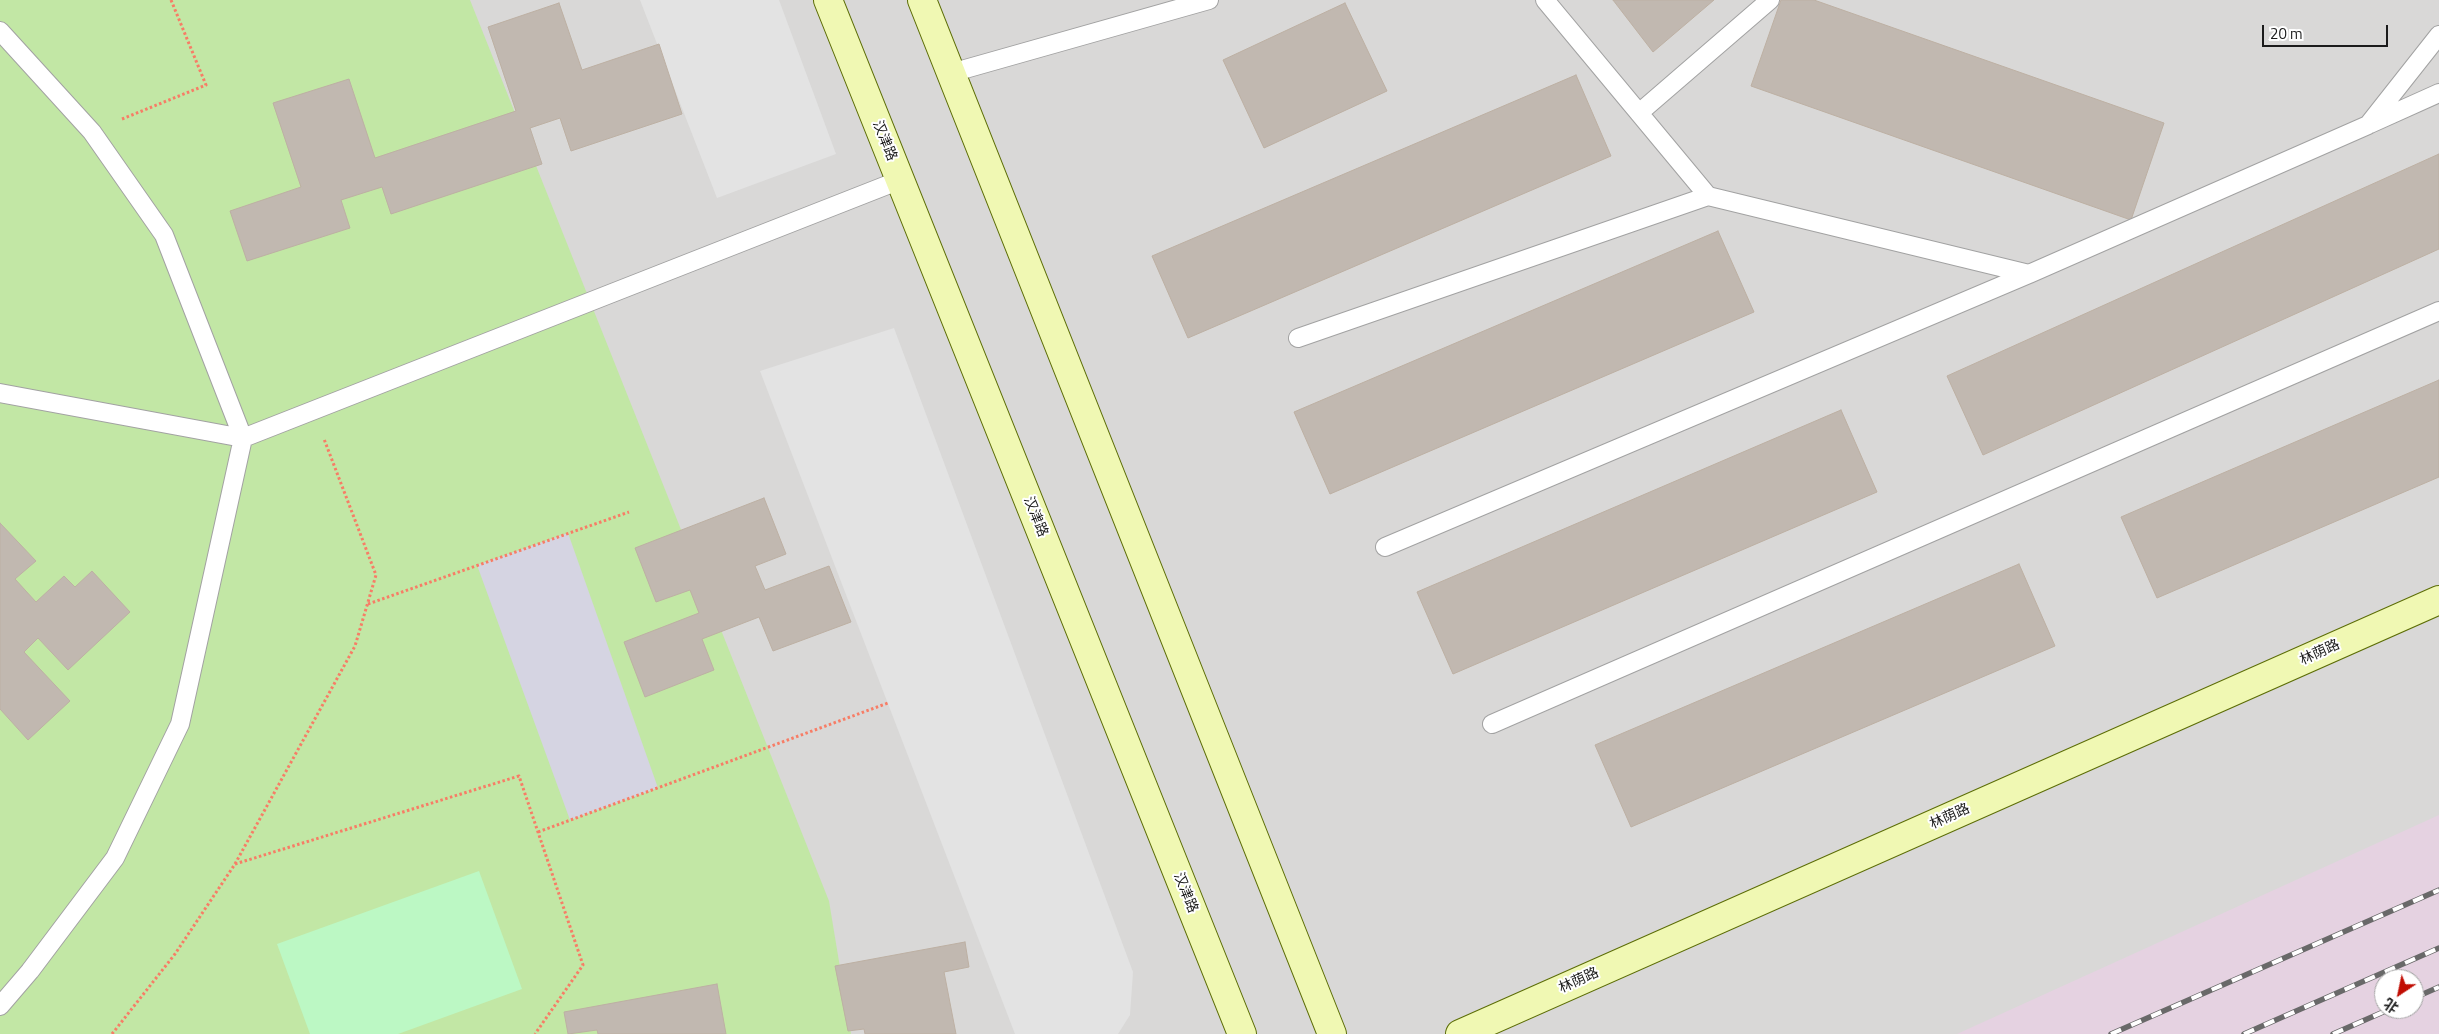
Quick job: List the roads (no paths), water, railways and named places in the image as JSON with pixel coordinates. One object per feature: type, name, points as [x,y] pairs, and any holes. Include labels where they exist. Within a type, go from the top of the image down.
[{"type":"street","name":"汉津路","points":[[828,0],[1242,1034]]},
{"type":"street","points":[[922,0],[1332,1034]]},
{"type":"street","name":"林荫路","points":[[1460,1034],[2439,600]]},
{"type":"lane","points":[[951,73],[1209,0]]},
{"type":"lane","points":[[1545,0],[1708,196]]},
{"type":"lane","points":[[1639,113],[1770,0]]},
{"type":"lane","points":[[0,31],[92,132],[164,235],[243,438],[180,724],[115,858],[30,971],[0,1006]]},
{"type":"lane","points":[[2368,125],[2439,35]]},
{"type":"lane","points":[[1384,546],[2029,274],[2439,92]]},
{"type":"lane","points":[[0,393],[243,438],[900,180]]},
{"type":"lane","points":[[1298,338],[1708,196],[2029,274]]},
{"type":"lane","points":[[1492,724],[2439,311]]},
{"type":"railway","points":[[2111,1034],[2439,890]]},
{"type":"railway","points":[[2244,1034],[2439,948]]},
{"type":"railway","points":[[2424,994],[2439,987]]},
{"type":"railway","points":[[2333,1034],[2374,1016]]}]
